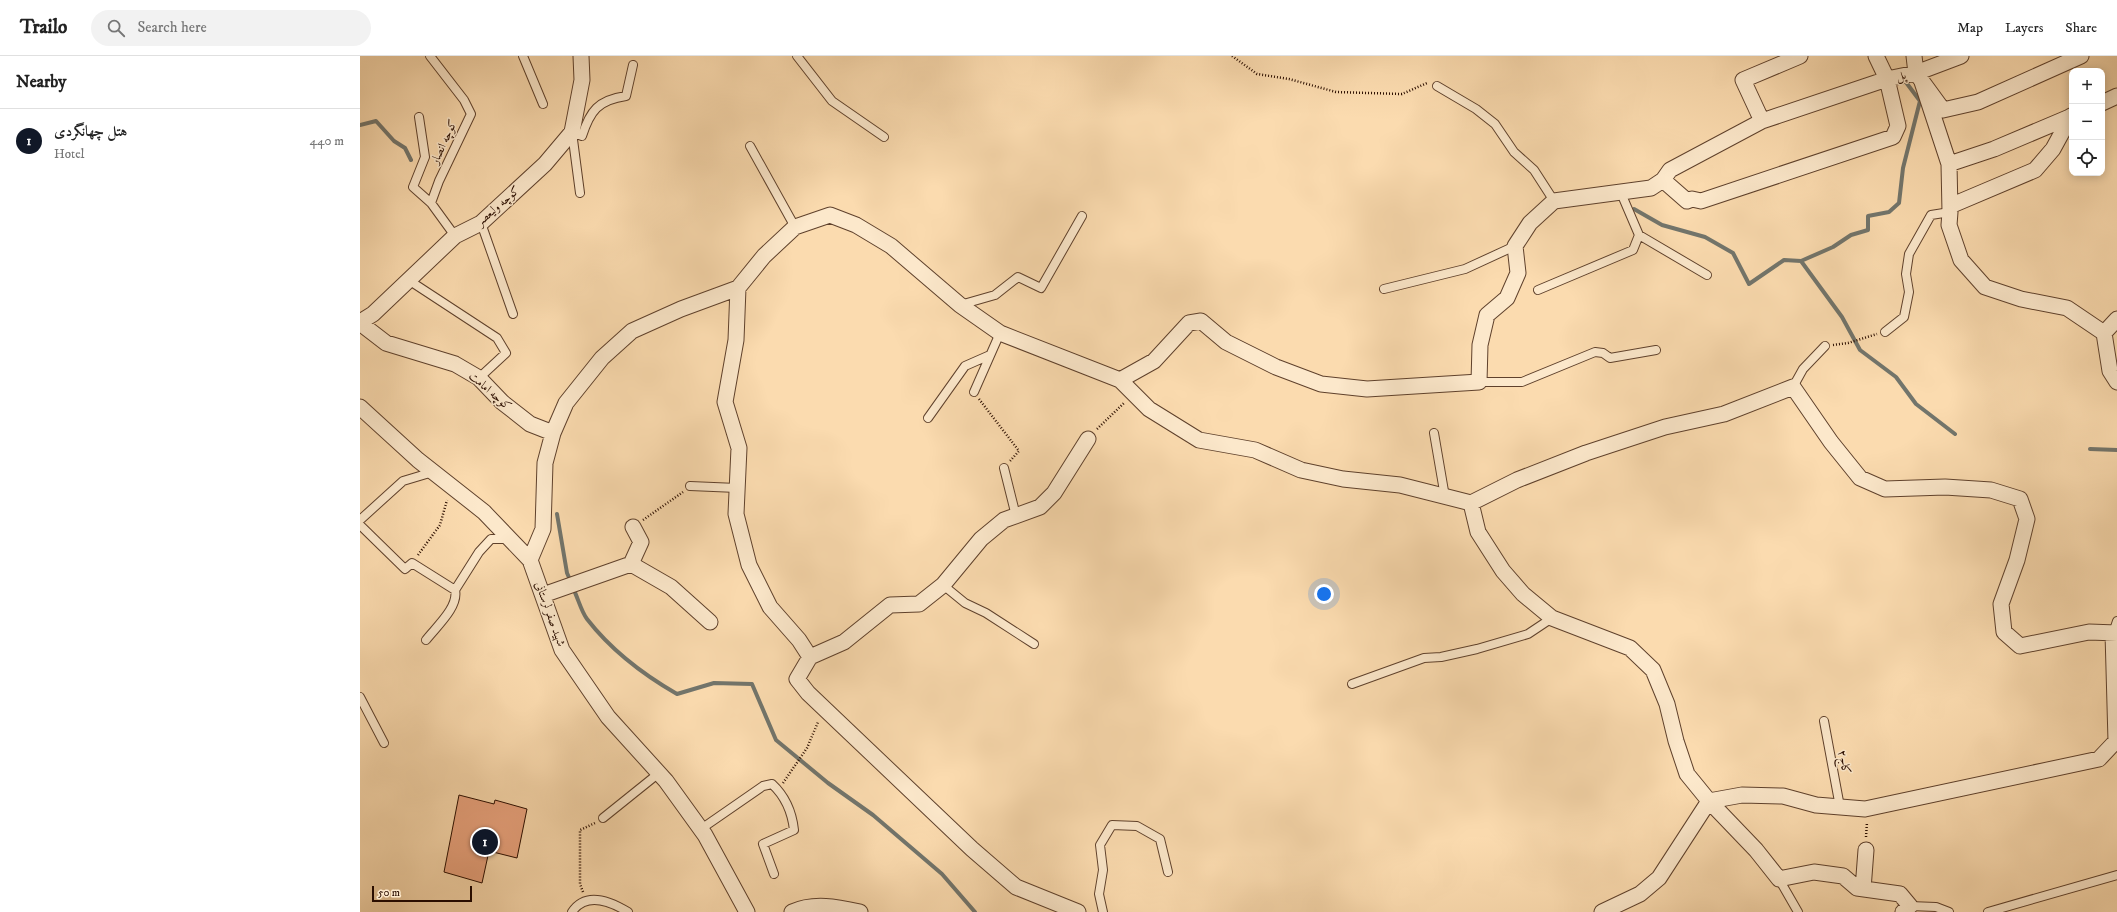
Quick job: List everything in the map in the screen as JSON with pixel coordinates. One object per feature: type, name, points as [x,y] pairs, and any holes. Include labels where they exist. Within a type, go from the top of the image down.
[{"type":"street","name":"کوچه ولیعصر","points":[[360,323],[374,314],[410,281],[455,236],[481,223],[545,164],[572,132],[582,80],[581,56]]},
{"type":"street","points":[[1762,121],[1742,80],[1800,56]]},
{"type":"street","points":[[1663,180],[1687,202],[1692,199],[1701,200],[1882,142],[1893,137],[1898,126],[1887,79],[1876,56]]},
{"type":"street","points":[[1914,56],[1919,77],[1949,164],[1949,225],[1961,260],[1985,287],[2021,299],[2067,308],[2104,333],[2110,371],[2117,382]]},
{"type":"street","name":"پل","points":[[1554,201],[1651,188],[1663,180],[1670,170],[1762,121],[1887,79],[1919,77],[1960,56]]},
{"type":"street","points":[[1919,77],[1943,110],[1978,102],[2081,56]]},
{"type":"street","points":[[2105,102],[2117,96]]},
{"type":"street","points":[[1949,164],[1994,149],[2069,117]]},
{"type":"street","points":[[1950,209],[2035,170],[2053,149],[2069,121]]},
{"type":"street","points":[[1120,380],[1154,361],[1189,323],[1201,321],[1226,342],[1276,367],[1321,384],[1367,389],[1479,382],[1480,346],[1487,316],[1507,298],[1518,273],[1515,246],[1530,223],[1554,201]]},
{"type":"street","points":[[530,560],[543,529],[545,463],[553,433],[566,403],[602,358],[632,331],[681,309],[738,288],[764,256],[795,227],[830,215],[856,225],[891,246],[960,305],[1000,333],[1051,351],[1120,380],[1149,409],[1199,440],[1255,450],[1301,470],[1343,479],[1400,486],[1471,503],[1517,480],[1586,453],[1665,426],[1724,414],[1793,387],[1831,442],[1860,478],[1885,489],[1945,487],[1991,490],[2020,500],[2027,519],[2017,560],[2001,604],[2004,632],[2020,646],[2089,632],[2116,629],[2116,741],[2099,759],[1867,808],[1816,805],[1783,796],[1742,795],[1708,801],[1659,878],[1640,894],[1602,912]]},
{"type":"street","points":[[738,288],[736,340],[725,402],[740,448],[736,514],[749,565],[770,607],[799,640],[810,657]]},
{"type":"street","points":[[2104,333],[2117,318]]},
{"type":"street","name":"کوچه امامت","points":[[360,323],[386,343],[455,364],[479,378],[502,402],[530,424],[553,433]]},
{"type":"street","name":"شهید صفر لرستانی","points":[[360,407],[433,472],[484,512],[530,560],[562,650],[608,717],[659,773],[701,829],[747,912]]},
{"type":"street","points":[[1078,912],[1016,887],[972,849],[824,708],[797,679],[810,657],[844,642],[890,605],[919,604],[943,585],[981,539],[1004,520],[1040,507],[1054,493],[1088,439]]},
{"type":"street","points":[[1471,503],[1478,532],[1503,571],[1523,594],[1552,618],[1630,648],[1653,670],[1667,704],[1676,741],[1687,774],[1708,801],[1756,850],[1779,879],[1814,872],[1843,876],[1857,888],[1900,894],[1906,909]]},
{"type":"street","points":[[543,595],[631,564],[641,542],[633,527]]},
{"type":"street","points":[[631,564],[671,587],[710,622]]},
{"type":"street","points":[[1863,889],[1866,850]]},
{"type":"street","points":[[792,912],[799,909],[829,905],[860,912]]},
{"type":"lane","name":"کوچه انصار","points":[[430,56],[464,100],[471,114],[439,181],[431,202]]},
{"type":"lane","points":[[523,56],[543,104]]},
{"type":"lane","points":[[797,56],[832,101],[884,137]]},
{"type":"lane","points":[[580,193],[572,132],[582,136],[588,117],[600,103],[626,96],[633,65]]},
{"type":"lane","points":[[1437,86],[1476,109],[1495,124],[1514,152],[1534,170],[1554,201]]},
{"type":"lane","name":"کوچه انصار","points":[[419,117],[426,157],[413,187],[431,202],[455,236]]},
{"type":"lane","points":[[750,146],[795,227]]},
{"type":"lane","points":[[1621,193],[1639,235],[1707,275]]},
{"type":"lane","points":[[1885,332],[1904,317],[1909,292],[1906,274],[1909,254],[1931,215],[1950,209]]},
{"type":"lane","points":[[960,305],[995,295],[1018,277],[1041,288],[1082,216]]},
{"type":"lane","points":[[481,223],[513,314]]},
{"type":"lane","points":[[1538,290],[1633,250],[1639,235]]},
{"type":"lane","points":[[1384,289],[1465,269],[1515,246]]},
{"type":"lane","points":[[410,281],[498,338],[506,353],[479,378]]},
{"type":"lane","points":[[974,392],[1000,333]]},
{"type":"lane","points":[[1793,387],[1803,369],[1825,346]]},
{"type":"lane","points":[[1479,382],[1522,382],[1595,352],[1610,358],[1656,350]]},
{"type":"lane","points":[[928,418],[965,366],[990,355]]},
{"type":"lane","points":[[1434,433],[1445,497]]},
{"type":"lane","points":[[1004,468],[1016,516]]},
{"type":"lane","points":[[360,520],[402,481],[433,472]]},
{"type":"lane","points":[[690,486],[737,488]]},
{"type":"lane","points":[[360,525],[405,569],[412,563],[455,590]]},
{"type":"lane","points":[[426,640],[451,608],[456,595],[455,590],[479,552],[491,540],[510,539]]},
{"type":"lane","points":[[943,585],[965,603],[986,613],[1034,644]]},
{"type":"lane","points":[[1352,684],[1424,658],[1441,657],[1477,649],[1528,634],[1552,618]]},
{"type":"lane","points":[[360,697],[384,743]]},
{"type":"lane","name":"کاج۲","points":[[1824,721],[1840,807]]},
{"type":"lane","points":[[603,818],[659,773]]},
{"type":"lane","points":[[701,829],[763,786],[772,784],[785,800],[792,815],[794,830],[763,844],[774,874]]},
{"type":"lane","points":[[1103,912],[1099,894],[1103,870],[1100,845],[1112,824],[1137,826],[1160,839],[1168,872]]},
{"type":"lane","points":[[1988,912],[2117,875]]},
{"type":"lane","points":[[1779,879],[1798,912]]},
{"type":"lane","points":[[572,912],[577,905],[585,900],[601,899],[628,912]]},
{"type":"lane","points":[[1906,909],[1936,907],[1949,912]]},
{"type":"path","points":[[1232,56],[1256,74],[1289,78],[1336,92],[1402,94],[1429,82],[1437,86]]},
{"type":"path","points":[[1848,343],[1885,332]]},
{"type":"path","points":[[974,392],[1019,451],[1004,468]]},
{"type":"path","points":[[1088,439],[1101,424],[1134,394]]},
{"type":"path","points":[[412,563],[440,525],[450,485]]},
{"type":"path","points":[[633,527],[690,486]]},
{"type":"path","points":[[784,782],[807,748],[824,708]]},
{"type":"path","points":[[1866,850],[1867,808]]},
{"type":"path","points":[[585,900],[580,884],[580,830],[603,818]]},
{"type":"building","points":[[459,795],[494,804],[495,800],[527,809],[517,858],[489,851],[482,883],[444,872]]},
{"type":"waterway","points":[[1801,261],[1833,247],[1851,235],[1868,230],[1868,216],[1889,212],[1899,203],[1903,168],[1920,101],[1905,81]]},
{"type":"waterway","points":[[360,125],[376,121],[394,141],[405,148],[411,160]]},
{"type":"waterway","points":[[1634,209],[1662,225],[1705,237],[1733,253],[1749,284],[1784,260],[1801,261],[1842,317],[1860,350],[1896,377],[1916,404],[1955,434]]},
{"type":"waterway","points":[[2090,449],[2117,450]]},
{"type":"waterway","points":[[557,514],[567,573],[571,582]]},
{"type":"waterway","points":[[573,588],[585,616],[596,630],[617,651],[640,670],[677,694],[714,683],[752,684],[776,740],[828,783],[873,815],[942,874],[975,912]]},
{"type":"place","name":"هتل چهانگردی","points":[[485,842]]}]
